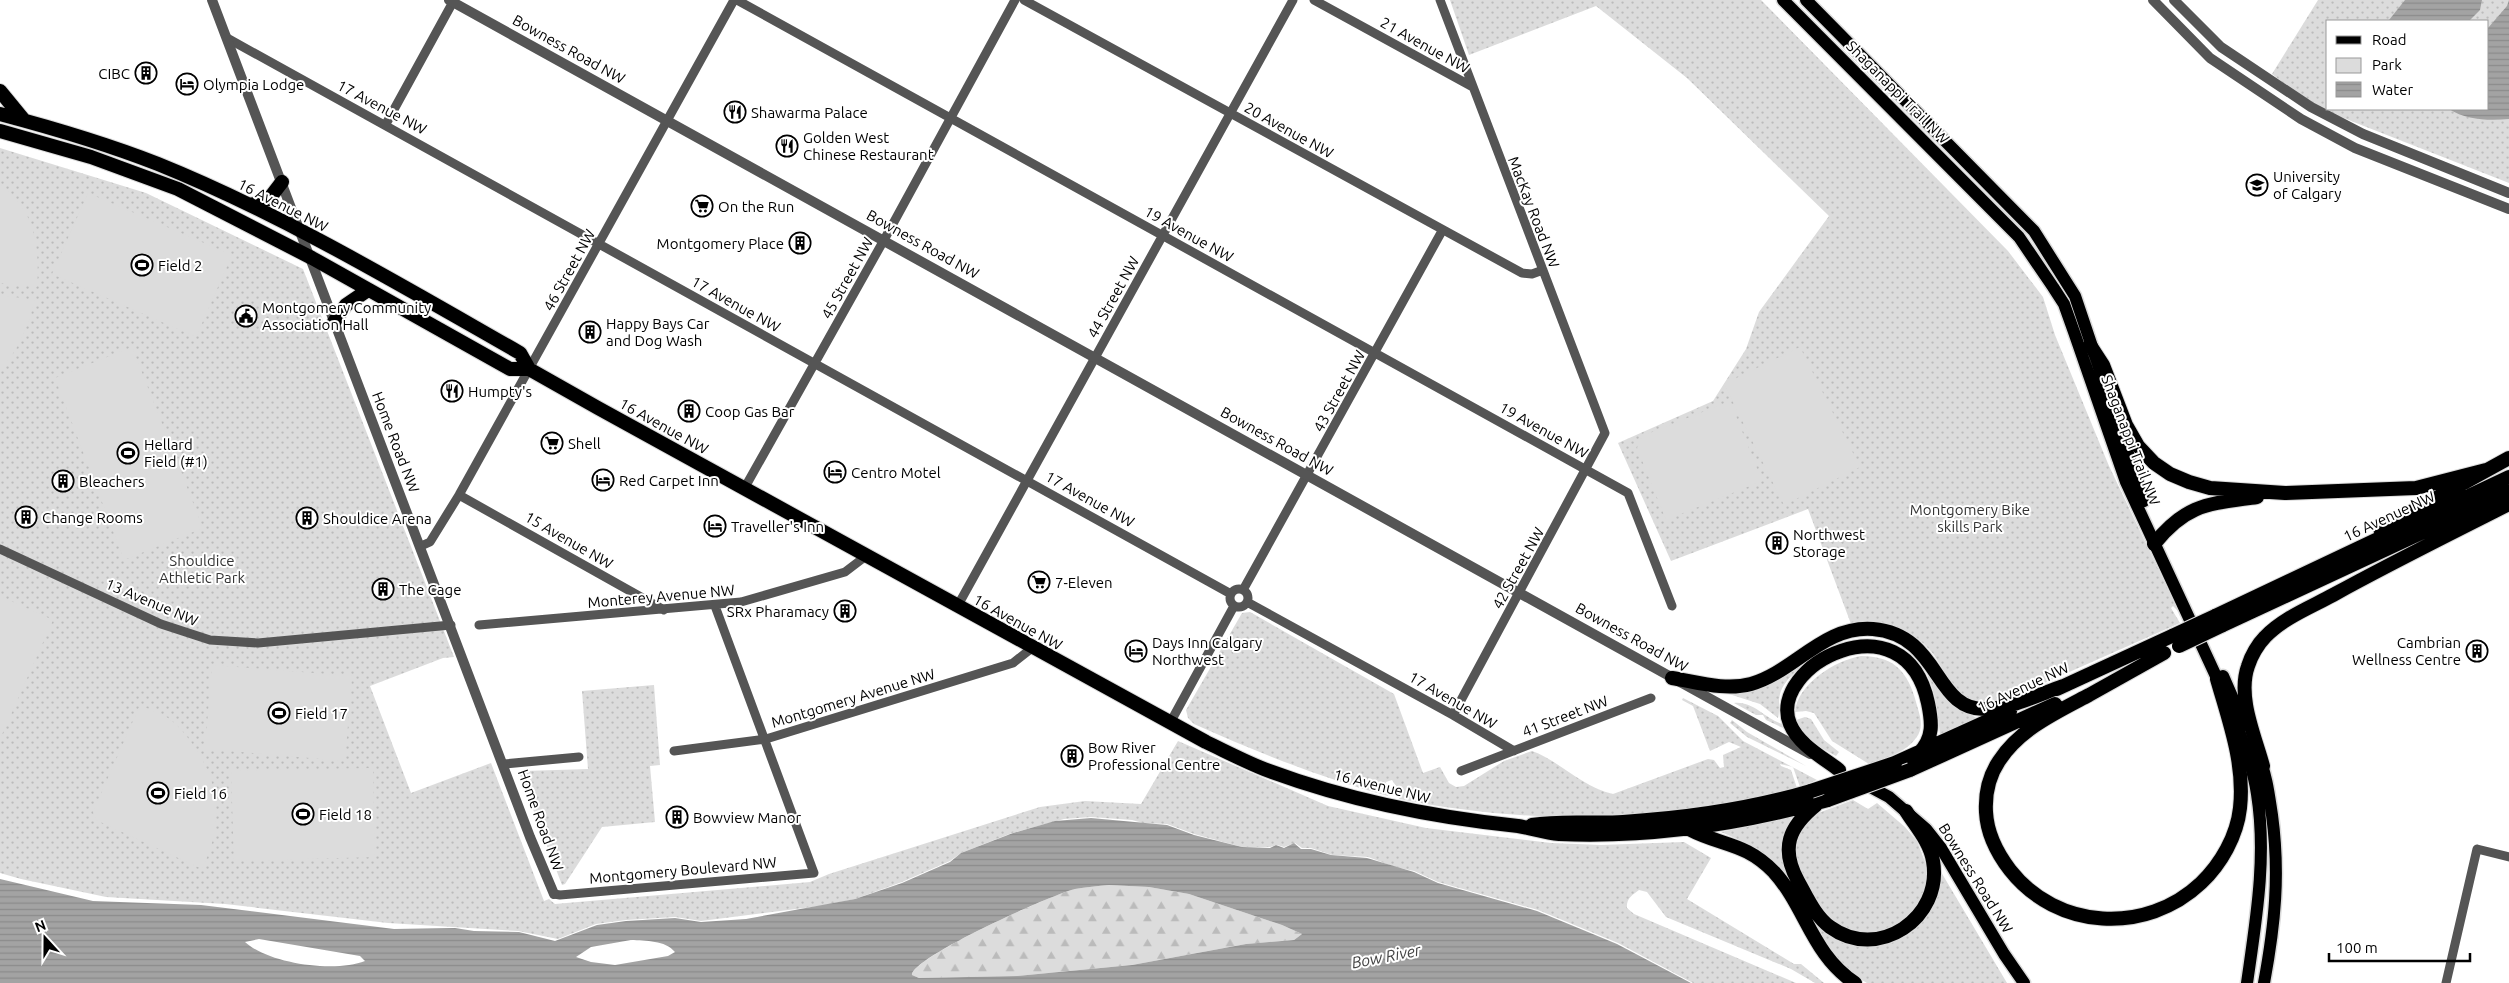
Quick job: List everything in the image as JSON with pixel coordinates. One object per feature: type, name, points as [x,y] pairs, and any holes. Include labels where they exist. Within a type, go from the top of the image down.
[{"type":"highway","points":[[0,91],[23,120]]},
{"type":"highway","name":"16 Avenue NW","points":[[0,114],[89,139],[158,164],[251,205],[520,353],[529,369]]},
{"type":"highway","name":"16 Avenue NW","points":[[0,131],[131,170],[178,189],[312,258],[510,369],[529,369],[957,607],[1206,742],[1264,768],[1338,793],[1424,814],[1521,826],[1557,834],[1688,828],[1733,822],[1910,770],[2164,653],[2176,640]]},
{"type":"highway","points":[[251,205],[269,199],[282,182]]},
{"type":"highway","points":[[334,322],[346,305],[368,290]]},
{"type":"highway","points":[[2090,345],[2103,365],[2126,424],[2138,446],[2154,462],[2170,474],[2210,488],[2285,493],[2416,488],[2486,470]]},
{"type":"highway","points":[[2276,587],[2509,458]]},
{"type":"highway","name":"16 Avenue NW","points":[[2218,621],[2276,587],[2509,477]]},
{"type":"highway","name":"16 Avenue NW","points":[[1521,826],[1554,821],[1609,823],[1682,817],[1819,798],[2063,686],[2176,640],[2509,492]]},
{"type":"highway","points":[[2156,541],[2180,516],[2198,507],[2285,493]]},
{"type":"highway","points":[[2263,766],[2248,710],[2245,688],[2247,668],[2251,657],[2266,636],[2298,614],[2388,565],[2509,504]]},
{"type":"highway","points":[[1672,678],[1728,686],[1752,683],[1772,674],[1834,636],[1850,630],[1869,629],[1894,634],[1917,647],[1928,658],[1950,694],[1959,702],[1971,707],[1994,709],[2063,686]]},
{"type":"highway","points":[[1839,770],[1804,743],[1797,735],[1789,720],[1787,701],[1794,686],[1808,672],[1833,655],[1852,647],[1874,646],[1890,650],[1906,660],[1916,672],[1926,696],[1931,725],[1929,740],[1919,753]]},
{"type":"highway","points":[[2164,653],[2030,728],[2010,747],[1992,774],[1986,801],[1987,820],[1997,851],[2024,885],[2058,908],[2090,918],[2105,919],[2121,919],[2148,914],[2186,896],[2215,867],[2232,839],[2240,810],[2241,794],[2238,760],[2217,679]]},
{"type":"highway","points":[[1819,798],[1800,818],[1793,829],[1788,846],[1791,867],[1811,906],[1823,921],[1848,936],[1866,940],[1885,938],[1909,926],[1921,912],[1932,889],[1934,870],[1931,853],[1906,811]]},
{"type":"highway","points":[[1688,828],[1702,836],[1736,845],[1765,864],[1781,881],[1824,954],[1855,983]]},
{"type":"main road","name":"Shaganappi Trail NW","points":[[1783,0],[2019,237],[2064,304],[2116,457],[2263,766],[2269,792],[2277,863],[2276,907],[2264,983]]},
{"type":"main road","name":"Shaganappi Trail NW","points":[[1806,0],[2034,231],[2075,296],[2156,541],[2217,679],[2230,704],[2251,766],[2257,793],[2262,835],[2258,906],[2247,983]]},
{"type":"main road","name":"Bowness Road NW","points":[[1839,770],[1889,797],[1926,829],[1942,848],[2004,954],[2024,983]]},
{"type":"street","name":"Home Road NW","points":[[212,0],[554,894]]},
{"type":"street","name":"19 Avenue NW","points":[[736,0],[1628,493],[1672,606]]},
{"type":"street","name":"46 Street NW","points":[[421,546],[430,542],[459,495],[666,122],[736,0]]},
{"type":"street","name":"45 Street NW","points":[[744,489],[1015,0]]},
{"type":"street","name":"20 Avenue NW","points":[[1024,0],[1442,231],[1522,273],[1532,274],[1543,270]]},
{"type":"street","name":"44 Street NW","points":[[957,607],[1293,0]]},
{"type":"street","name":"21 Avenue NW","points":[[1314,0],[1471,86]]},
{"type":"street","name":"MacKay Road NW","points":[[1440,0],[1471,86],[1605,433]]},
{"type":"street","points":[[2153,0],[2210,58],[2301,119],[2355,148],[2509,209]]},
{"type":"street","points":[[2174,0],[2221,47],[2311,107],[2363,134],[2509,193]]},
{"type":"street","name":"Bowness Road NW","points":[[452,1],[666,122],[883,240],[1094,360],[1839,770]]},
{"type":"street","points":[[386,124],[452,1]]},
{"type":"street","name":"17 Avenue NW","points":[[227,38],[386,124],[1231,594]]},
{"type":"street","name":"43 Street NW","points":[[1243,590],[1442,231]]},
{"type":"street","name":"42 Street NW","points":[[1453,715],[1587,470],[1605,433]]},
{"type":"street","name":"15 Avenue NW","points":[[459,495],[665,610]]},
{"type":"street","name":"13 Avenue NW","points":[[0,549],[161,624],[210,640],[258,643],[451,625]]},
{"type":"street","name":"Monterey Avenue NW","points":[[479,626],[715,606],[741,602],[845,572],[866,556]]},
{"type":"street","points":[[1238,589],[1243,590],[1247,594],[1247,602],[1243,606],[1234,606],[1230,599],[1231,594],[1238,589]]},
{"type":"street","name":"17 Avenue NW","points":[[1247,602],[1453,715],[1514,751]]},
{"type":"street","points":[[715,606],[766,739]]},
{"type":"street","points":[[1170,723],[1234,606]]},
{"type":"street","name":"Montgomery Avenue NW","points":[[674,751],[766,739],[1014,663],[1032,648]]},
{"type":"street","name":"41 Street NW","points":[[1461,771],[1651,698]]},
{"type":"street","name":"Montgomery Boulevard NW","points":[[554,894],[814,873],[766,739]]},
{"type":"street","points":[[504,764],[579,757]]},
{"type":"street","points":[[2446,983],[2477,849],[2509,857]]},
{"type":"green space","name":"Montgomery Bike skills Park","points":[[1450,0],[1761,0],[2008,251],[2043,297],[2055,335],[2109,466],[2178,611],[2173,606],[2171,608],[2180,623],[2004,701],[1980,704],[1962,696],[1956,690],[1934,655],[1917,638],[1886,626],[1851,624],[1808,509],[1671,561],[1618,443],[1713,401],[1746,349],[1759,312],[1829,216],[1687,78],[1596,6],[1469,55]]},
{"type":"green space","points":[[2318,0],[2509,0],[2509,183],[2313,106],[2272,74]]},
{"type":"green space","name":"Shouldice Athletic Park","points":[[0,148],[146,193],[303,269],[454,657],[443,658],[370,686],[411,793],[491,763],[544,901],[549,899],[555,904],[810,882],[829,874],[1040,807],[1085,801],[1141,804],[1178,741],[1328,806],[1426,828],[1551,843],[1601,845],[1684,842],[1711,858],[1687,899],[1794,964],[1801,964],[1824,983],[1815,983],[1791,969],[1666,917],[1647,892],[1639,890],[1627,902],[1627,908],[1634,914],[1796,983],[1693,983],[1618,943],[1538,910],[1438,882],[1414,871],[1395,867],[1368,857],[1332,855],[1311,848],[1302,848],[1295,843],[1284,847],[1277,845],[1270,847],[1242,847],[1194,834],[1167,824],[1091,817],[1064,819],[1012,833],[961,853],[950,861],[902,882],[855,899],[820,906],[701,921],[675,917],[596,924],[558,939],[518,931],[388,923],[225,904],[106,897],[0,873]]},
{"type":"green space","points":[[0,185],[12,194],[21,205],[33,230],[38,272],[37,287],[0,283]]},
{"type":"green space","name":"Field 2","points":[[88,193],[232,255],[196,337],[52,274]]},
{"type":"green space","points":[[0,295],[35,300],[22,337],[0,370]]},
{"type":"green space","name":"Hellard Field (#1)","points":[[132,347],[203,528],[124,560],[55,378]]},
{"type":"green space","points":[[1800,347],[1860,467],[1784,505],[1724,384]]},
{"type":"green space","points":[[1730,401],[1762,481],[1666,520],[1637,448],[1642,436]]},
{"type":"green space","points":[[0,596],[53,620],[0,739]]},
{"type":"green space","points":[[1250,612],[1394,694],[1423,773],[1440,767],[1449,783],[1456,787],[1464,786],[1504,761],[1532,751],[1542,755],[1592,786],[1613,794],[1708,759],[1714,760],[1720,768],[1724,767],[1723,755],[1741,747],[1729,742],[1710,751],[1693,706],[1682,700],[1683,698],[1718,716],[1743,741],[1792,767],[1780,764],[1791,770],[1797,788],[1699,809],[1599,817],[1498,813],[1448,807],[1399,799],[1400,792],[1392,780],[1386,782],[1388,796],[1338,781],[1241,745],[1194,724],[1188,718],[1186,710],[1242,613]]},
{"type":"green space","points":[[1861,656],[1885,660],[1901,670],[1911,687],[1921,720],[1918,735],[1912,743],[1895,754],[1869,764],[1832,741],[1814,713],[1806,711],[1795,712],[1797,702],[1803,692],[1819,675],[1840,662]]},
{"type":"green space","points":[[1810,658],[1789,678],[1782,688],[1779,697],[1778,718],[1760,704],[1729,694],[1746,691]]},
{"type":"green space","name":"Field 17","points":[[212,665],[352,676],[345,761],[205,749]]},
{"type":"green space","points":[[1929,670],[1949,701],[1978,719],[1940,736],[1934,696],[1926,672]]},
{"type":"green space","points":[[654,685],[660,765],[650,766],[655,822],[602,827],[565,884],[562,885],[520,775],[524,771],[588,769],[582,691]]},
{"type":"green space","points":[[1734,703],[1753,707],[1782,724],[1783,728],[1766,720],[1763,715],[1756,715]]},
{"type":"green space","name":"Field 16","points":[[140,705],[170,719],[186,735],[205,764],[211,779],[215,793],[216,823],[209,853],[202,869],[96,820],[93,812]]},
{"type":"green space","points":[[1805,717],[1811,719],[1824,740],[1839,752],[1836,756],[1812,742],[1803,733],[1796,720]]},
{"type":"green space","points":[[1732,720],[1747,732],[1806,766],[1747,737],[1730,723]]},
{"type":"green space","points":[[1793,767],[1817,780],[1800,787]]},
{"type":"green space","name":"Field 18","points":[[373,768],[375,857],[234,861],[231,771]]},
{"type":"green space","points":[[1853,800],[1868,809],[1877,803],[1905,827],[1917,841],[1927,867],[1924,895],[1918,907],[1898,926],[1881,932],[1857,933],[1840,927],[1820,910],[1796,864],[1794,851],[1799,833],[1813,815]]},
{"type":"green space","points":[[1792,817],[1784,839],[1783,857],[1788,875],[1798,896],[1762,854],[1744,842],[1721,832]]},
{"type":"green space","points":[[1941,872],[2007,983],[1867,983],[1857,977],[1842,963],[1813,921],[1827,932],[1843,940],[1859,944],[1876,945],[1893,942],[1908,935],[1921,924],[1933,904]]},
{"type":"green space","points":[[1109,885],[1149,887],[1189,894],[1282,925],[1302,934],[1294,940],[1246,944],[1132,965],[1017,976],[919,978],[912,975],[918,966],[958,941],[1040,902],[1075,889]]},
{"type":"water","points":[[2405,0],[2482,0],[2480,10],[2470,20],[2389,20]]},
{"type":"water","points":[[2509,0],[2509,119],[2478,119],[2456,113],[2451,110],[2489,110],[2489,27],[2507,6]]},
{"type":"water","name":"Bow River","points":[[1091,818],[1167,825],[1194,835],[1242,847],[1270,848],[1276,845],[1284,848],[1294,843],[1301,849],[1311,849],[1331,855],[1367,858],[1414,872],[1438,883],[1537,911],[1617,944],[1691,983],[0,983],[0,879],[93,901],[201,905],[394,929],[455,928],[474,931],[519,932],[555,941],[597,925],[675,918],[701,922],[746,919],[855,899],[902,883],[950,862],[961,853],[1013,833],[1055,821]],"holes":[[[1109,885],[1149,887],[1189,894],[1282,925],[1302,934],[1294,940],[1246,944],[1132,965],[1017,976],[919,978],[912,975],[918,966],[934,955],[985,927],[1062,893],[1075,889]],[[259,939],[360,956],[365,961],[352,965],[337,966],[303,964],[270,956],[256,950],[245,942]],[[631,940],[661,943],[675,952],[668,956],[615,965],[591,962],[576,957],[591,947]]]},
{"type":"place","name":"CIBC","points":[[146,73]]},
{"type":"place","name":"Olympia Lodge","points":[[187,84]]},
{"type":"place","name":"Shawarma Palace","points":[[735,112]]},
{"type":"place","name":"Golden West Chinese Restaurant","points":[[787,146]]},
{"type":"place","name":"University of Calgary","points":[[2257,185]]},
{"type":"place","name":"On the Run","points":[[702,206]]},
{"type":"place","name":"Montgomery Place","points":[[800,243]]},
{"type":"place","name":"Field 2","points":[[142,265]]},
{"type":"place","name":"Montgomery Community Association Hall","points":[[246,316]]},
{"type":"place","name":"Happy Bays Car and Dog Wash","points":[[590,332]]},
{"type":"place","name":"Humpty's","points":[[452,391]]},
{"type":"place","name":"Coop Gas Bar","points":[[689,411]]},
{"type":"place","name":"Shell","points":[[552,443]]},
{"type":"place","name":"Hellard Field (#1)","points":[[128,453]]},
{"type":"place","name":"Centro Motel","points":[[835,472]]},
{"type":"place","name":"Red Carpet Inn","points":[[603,480]]},
{"type":"place","name":"Bleachers","points":[[63,481]]},
{"type":"place","name":"Change Rooms","points":[[26,517]]},
{"type":"place","name":"Shouldice Arena","points":[[307,518]]},
{"type":"place","name":"Traveller's Inn","points":[[715,526]]},
{"type":"place","name":"Northwest Storage","points":[[1777,543]]},
{"type":"place","name":"7-Eleven","points":[[1039,582]]},
{"type":"place","name":"The Cage","points":[[383,589]]},
{"type":"place","name":"SRx Pharamacy","points":[[845,611]]},
{"type":"place","name":"Days Inn Calgary Northwest","points":[[1136,651]]},
{"type":"place","name":"Cambrian Wellness Centre","points":[[2477,651]]},
{"type":"place","name":"Field 17","points":[[279,713]]},
{"type":"place","name":"Bow River Professional Centre","points":[[1072,756]]},
{"type":"place","name":"Field 16","points":[[158,793]]},
{"type":"place","name":"Field 18","points":[[303,814]]},
{"type":"place","name":"Bowview Manor","points":[[677,817]]}]
